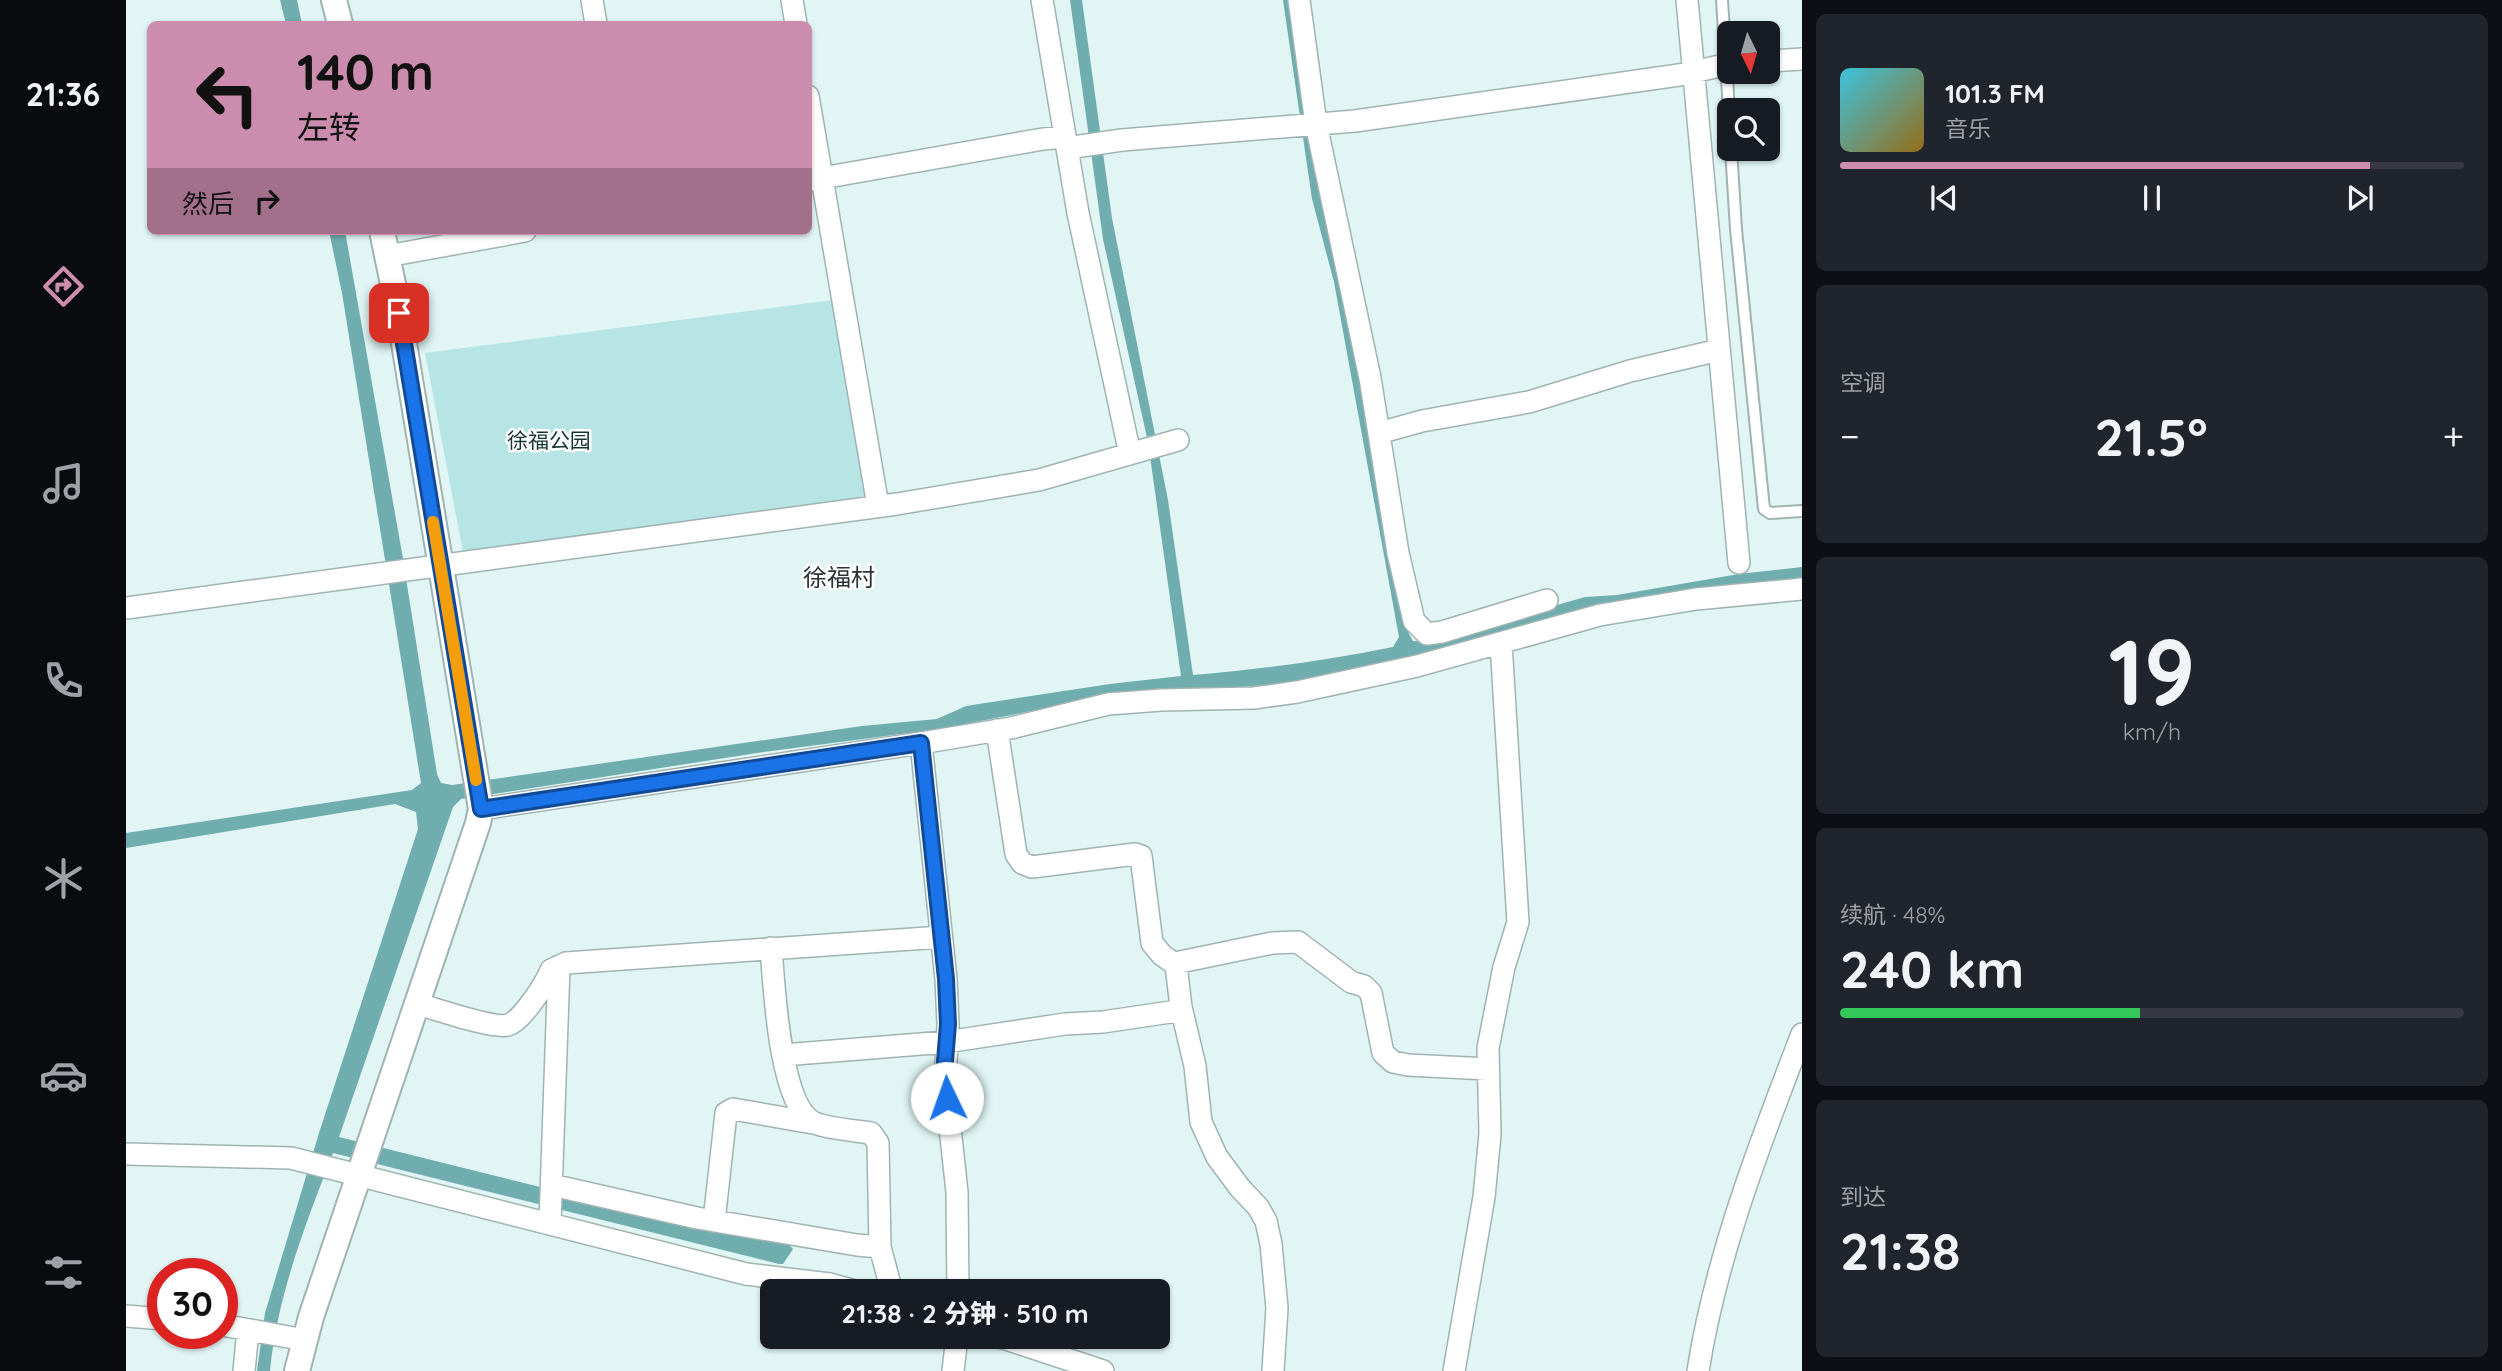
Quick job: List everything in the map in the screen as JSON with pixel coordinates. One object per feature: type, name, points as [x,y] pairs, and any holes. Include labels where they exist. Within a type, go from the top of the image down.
[{"type":"street","points":[[334,0],[339,21]]},
{"type":"street","points":[[592,0],[596,21]]},
{"type":"street","points":[[792,0],[796,21]]},
{"type":"street","points":[[1042,0],[1078,213],[1130,454]]},
{"type":"street","points":[[1298,0],[1316,124],[1370,378],[1398,553],[1414,621],[1427,634],[1442,632],[1547,600]]},
{"type":"street","points":[[1687,0],[1739,563]]},
{"type":"street","points":[[1780,60],[1802,59]]},
{"type":"street","points":[[816,179],[1066,142],[1354,121],[1717,67]]},
{"type":"street","points":[[812,138],[816,179],[878,506]]},
{"type":"street","points":[[297,1371],[305,1339],[481,809],[399,313],[383,235]]},
{"type":"street","points":[[387,256],[503,235]]},
{"type":"street","points":[[1379,433],[1422,421],[1529,402],[1630,371],[1719,350]]},
{"type":"street","points":[[126,608],[878,506],[1039,480],[1178,440]]},
{"type":"street","points":[[481,809],[921,743],[997,730],[1108,704],[1254,698],[1297,692],[1417,666],[1600,615],[1696,599],[1802,589]]},
{"type":"street","points":[[1454,1371],[1484,1198],[1490,1134],[1488,1048],[1504,967],[1518,922],[1501,643]]},
{"type":"street","points":[[997,730],[1016,853],[1022,863],[1032,867],[1135,854],[1141,856],[1152,943],[1176,965],[1181,1007],[1195,1066],[1201,1122],[1217,1157],[1258,1207],[1266,1222],[1271,1244],[1277,1308],[1273,1371]]},
{"type":"street","points":[[921,743],[948,1024],[945,1082],[957,1192],[958,1279]]},
{"type":"street","points":[[418,1004],[506,1026],[516,1021],[551,970],[566,962],[941,937]]},
{"type":"street","points":[[1176,965],[1272,943],[1298,942],[1351,982],[1364,986],[1371,993],[1383,1053],[1393,1062],[1488,1069]]},
{"type":"street","points":[[771,948],[779,1041],[792,1089],[804,1114],[813,1122]]},
{"type":"street","points":[[550,1223],[559,966]]},
{"type":"street","points":[[783,1055],[946,1042],[1177,1011],[1181,1007]]},
{"type":"street","points":[[1698,1371],[1706,1321],[1749,1171],[1800,1047]]},
{"type":"street","points":[[714,1221],[726,1112],[733,1109],[871,1133],[878,1143],[880,1247],[889,1279]]},
{"type":"street","points":[[126,1154],[290,1158],[747,1274],[788,1279]]},
{"type":"street","points":[[552,1185],[714,1221],[880,1247]]},
{"type":"street","points":[[126,1315],[147,1317]]},
{"type":"street","points":[[238,1328],[305,1339]]},
{"type":"street","points":[[244,1371],[248,1330]]},
{"type":"street","points":[[953,1371],[956,1349]]},
{"type":"street","points":[[1036,1349],[1103,1371]]},
{"type":"lane","points":[[1722,0],[1724,21]]},
{"type":"lane","points":[[1732,161],[1764,509],[1770,513],[1802,511]]},
{"type":"green space","name":"徐福公园","points":[[841,299],[874,501],[464,557],[425,353]]},
{"type":"shaded area","points":[[280,0],[297,0],[301,21],[285,21]]},
{"type":"shaded area","points":[[1070,0],[1082,0],[1112,218],[1168,500],[1193,675],[1293,664],[1368,652],[1393,647],[1399,637],[1334,282],[1312,199],[1283,0],[1291,0],[1409,634],[1413,641],[1428,642],[1585,597],[1617,595],[1739,574],[1802,567],[1802,581],[1571,614],[1405,659],[1306,681],[1073,703],[939,729],[757,753],[461,799],[453,807],[339,1137],[616,1206],[789,1245],[793,1249],[783,1264],[779,1264],[333,1153],[286,1288],[270,1371],[257,1371],[265,1313],[319,1133],[418,829],[416,812],[395,804],[126,848],[126,833],[412,790],[421,783],[342,293],[330,235],[346,235],[402,553],[437,774],[441,783],[452,785],[862,726],[937,719],[966,706],[1181,676],[1148,442],[1103,239]]},
{"type":"slow traffic","points":[[433,522],[476,780]]},
{"type":"district","name":"徐福村","points":[[839,578]]},
{"type":"route","points":[[399,313],[481,809],[921,743],[946,979],[947,1098]]}]
